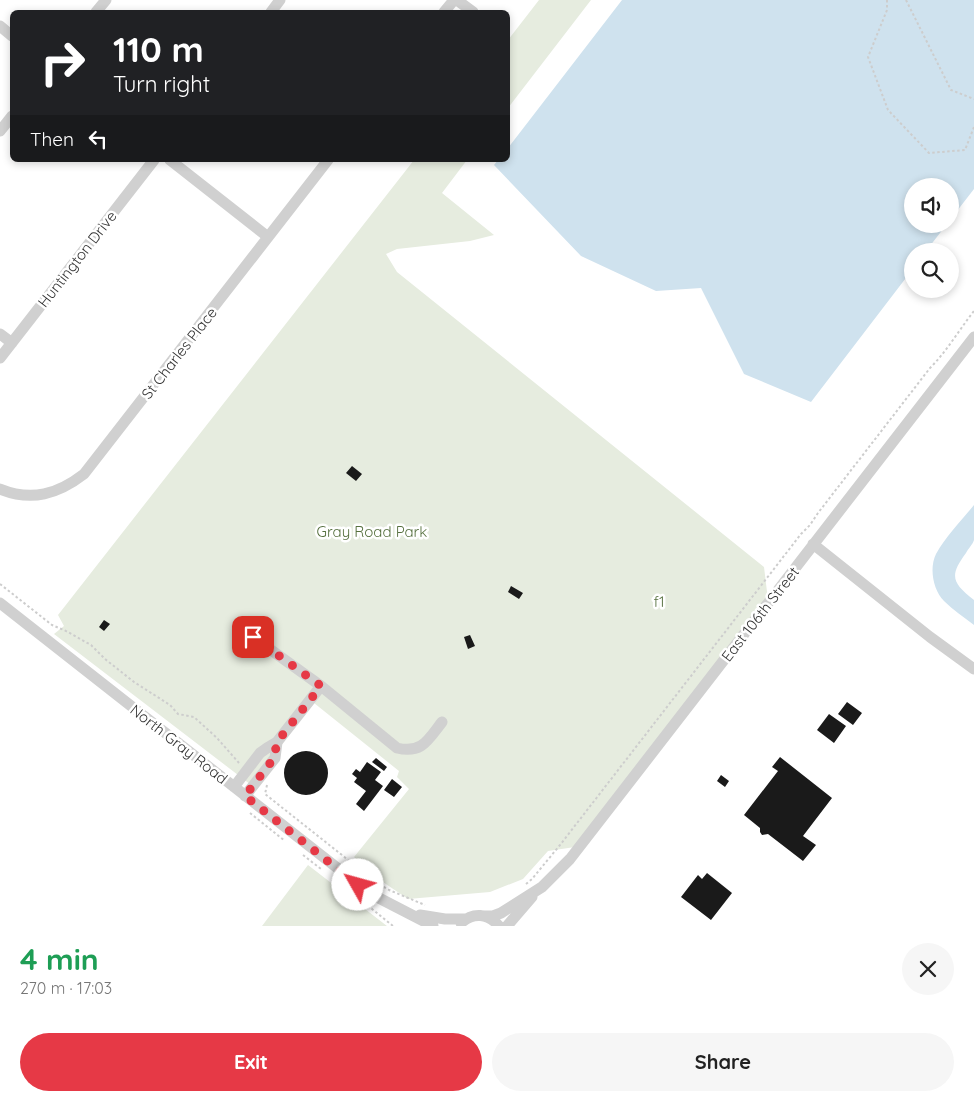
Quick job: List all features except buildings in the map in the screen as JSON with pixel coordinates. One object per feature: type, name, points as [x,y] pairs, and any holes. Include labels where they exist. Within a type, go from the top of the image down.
[{"type":"street","points":[[98,10],[106,0]]},
{"type":"street","points":[[446,10],[456,0],[470,10]]},
{"type":"street","points":[[0,26],[10,34]]},
{"type":"street","points":[[0,131],[10,118]]},
{"type":"street","name":"Huntington Drive","points":[[0,358],[152,162]]},
{"type":"street","points":[[173,162],[268,237]]},
{"type":"street","name":"St Charles Place","points":[[0,489],[19,495],[33,496],[57,492],[84,474],[326,162]]},
{"type":"street","points":[[0,334],[12,343]]},
{"type":"street","name":"East 106th Street","points":[[508,926],[542,886],[560,870],[578,849],[974,338]]},
{"type":"street","points":[[813,544],[974,669]]},
{"type":"street","name":"North Gray Road","points":[[0,602],[358,885],[433,926]]},
{"type":"street","points":[[253,637],[321,686],[397,748],[408,751],[417,749],[428,741],[442,722]]},
{"type":"street","points":[[234,787],[260,754],[277,742],[321,686]]},
{"type":"street","points":[[245,796],[276,755],[277,742]]},
{"type":"street","name":"East 106th Street","points":[[462,922],[478,915],[493,916],[501,913],[542,886]]},
{"type":"street","name":"North Gray Road","points":[[411,914],[462,922]]},
{"type":"street","points":[[484,916],[499,926]]},
{"type":"path","points":[[887,0],[887,10],[868,57],[888,110],[929,153],[965,150],[974,127]]},
{"type":"path","points":[[906,0],[952,90],[974,99]]},
{"type":"path","points":[[526,884],[560,845],[930,368],[944,354],[974,311]]},
{"type":"path","points":[[0,584],[52,625]]},
{"type":"path","points":[[262,774],[268,778],[264,794],[376,882],[389,890],[426,905]]},
{"type":"green space","points":[[539,0],[591,0],[510,105],[510,37]]},
{"type":"green space","name":"Gray Road Park","points":[[412,162],[465,162],[442,193],[494,235],[470,241],[397,249],[386,254],[397,272],[764,567],[768,600],[575,847],[548,851],[523,879],[490,892],[408,899],[374,876],[354,857],[409,789],[397,777],[399,771],[314,703],[284,740],[275,762],[255,788],[54,634],[64,626],[58,615]]},
{"type":"green space","points":[[308,865],[387,926],[262,926]]},
{"type":"water","points":[[622,0],[974,0],[974,189],[959,208],[959,178],[904,178],[904,233],[940,233],[932,243],[904,243],[904,280],[811,402],[744,374],[701,288],[656,291],[581,256],[494,165],[496,162],[510,162],[510,145]]},
{"type":"water","points":[[974,505],[974,540],[957,568],[955,579],[961,589],[974,600],[974,625],[940,596],[933,579],[933,566],[940,547]]},
{"type":"route","points":[[253,637],[321,686],[277,742],[276,755],[245,796],[358,885]]},
{"type":"park label","name":"f1","points":[[659,601]]}]
